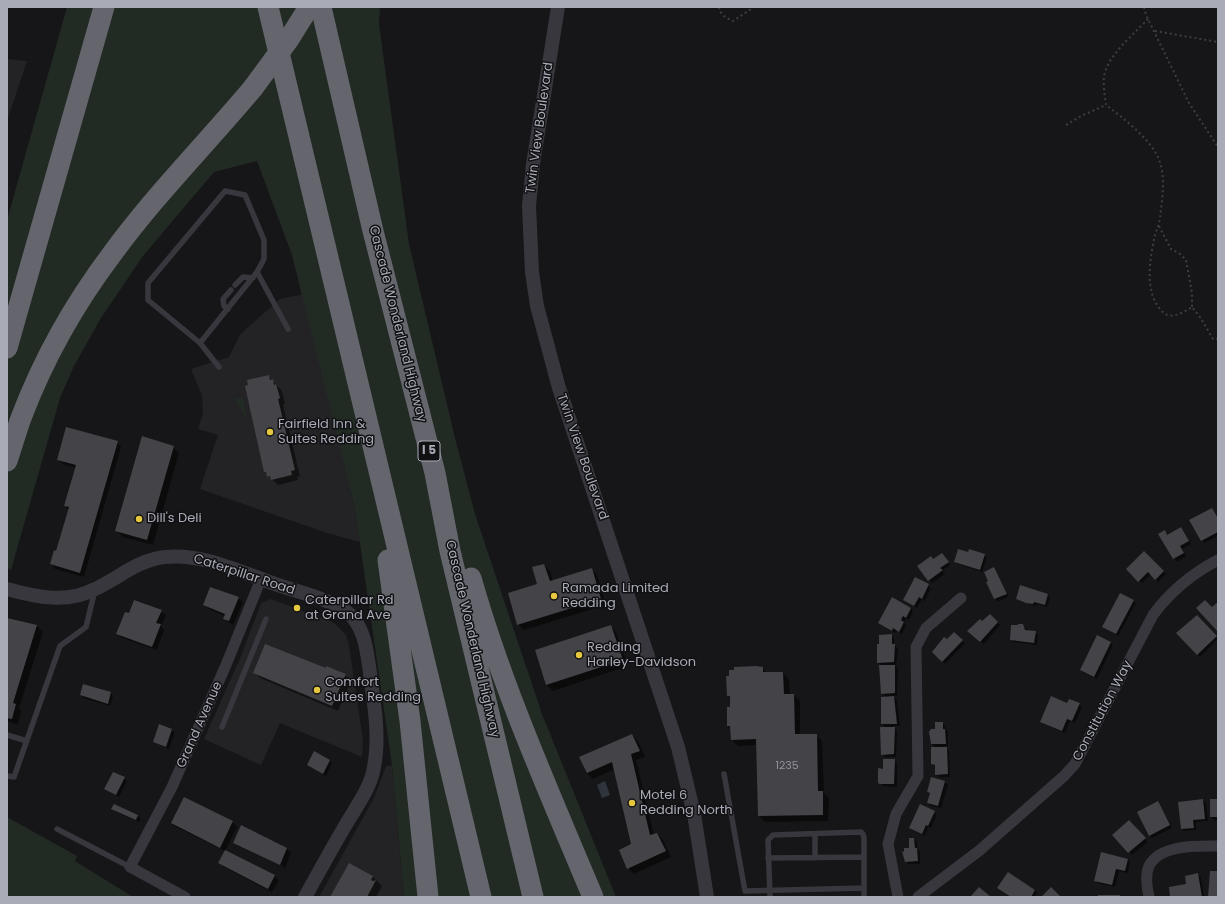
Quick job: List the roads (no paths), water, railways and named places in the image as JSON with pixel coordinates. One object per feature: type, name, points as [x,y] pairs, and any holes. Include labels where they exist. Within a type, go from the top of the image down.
[{"type":"highway","points":[[7,348],[104,7]]},
{"type":"highway","points":[[268,7],[481,897]]},
{"type":"highway","points":[[7,461],[22,417],[40,374],[78,303],[112,254],[157,196],[253,88],[289,39],[309,7]]},
{"type":"highway","name":"Cascade Wonderland Highway","points":[[321,7],[375,238],[435,473],[450,551],[533,897]]},
{"type":"highway","points":[[379,470],[380,506],[410,721],[428,897]]},
{"type":"highway","points":[[435,473],[453,516],[486,629],[521,721],[592,897]]},
{"type":"street","name":"Twin View Boulevard","points":[[558,7],[533,164],[530,206],[532,272],[538,306],[559,388],[678,748],[694,814],[706,895]]},
{"type":"street","name":"Caterpillar Road","points":[[7,589],[53,598],[67,598],[96,590],[139,564],[164,557],[198,559],[323,600],[346,611],[359,626],[366,646],[377,739],[372,775],[366,790],[305,897]]},
{"type":"street","name":"Constitution Way","points":[[918,897],[980,850],[1064,776],[1082,753],[1153,615],[1162,603],[1188,580],[1218,560]]},
{"type":"street","name":"Grand Avenue","points":[[130,866],[172,787],[226,665],[261,579]]},
{"type":"street","points":[[898,897],[888,844],[896,814],[918,776],[916,647],[926,628],[961,598]]},
{"type":"street","points":[[1149,897],[1147,876],[1150,866],[1154,860],[1166,853],[1183,848],[1218,846]]},
{"type":"street","points":[[130,866],[185,897]]},
{"type":"lane","points":[[200,343],[253,278],[264,259],[264,240],[245,195],[225,191],[148,283],[148,300],[200,343],[219,367]]},
{"type":"lane","points":[[257,272],[288,329]]},
{"type":"lane","points":[[228,309],[224,306],[223,299],[243,277],[253,278]]},
{"type":"lane","points":[[7,776],[14,777],[60,646],[86,627],[96,590]]},
{"type":"lane","points":[[222,727],[266,619]]},
{"type":"lane","points":[[7,736],[27,741]]},
{"type":"lane","points":[[724,774],[745,891],[864,888]]},
{"type":"lane","points":[[58,829],[130,866]]},
{"type":"lane","points":[[770,897],[768,840],[773,835],[861,832],[864,838],[864,897]]},
{"type":"lane","points":[[815,834],[815,858]]},
{"type":"lane","points":[[768,858],[864,857]]},
{"type":"place","name":"Fairfield Inn & Suites Redding","points":[[270,432]]},
{"type":"place","name":"Dill's Deli","points":[[139,519]]},
{"type":"place","name":"Ramada Limited Redding","points":[[554,596]]},
{"type":"place","name":"Caterpillar Rd at Grand Ave","points":[[297,608]]},
{"type":"place","name":"Redding Harley-Davidson","points":[[579,655]]},
{"type":"place","name":"Comfort Suites Redding","points":[[317,690]]},
{"type":"place","name":"Motel 6 Redding North","points":[[632,803]]}]
